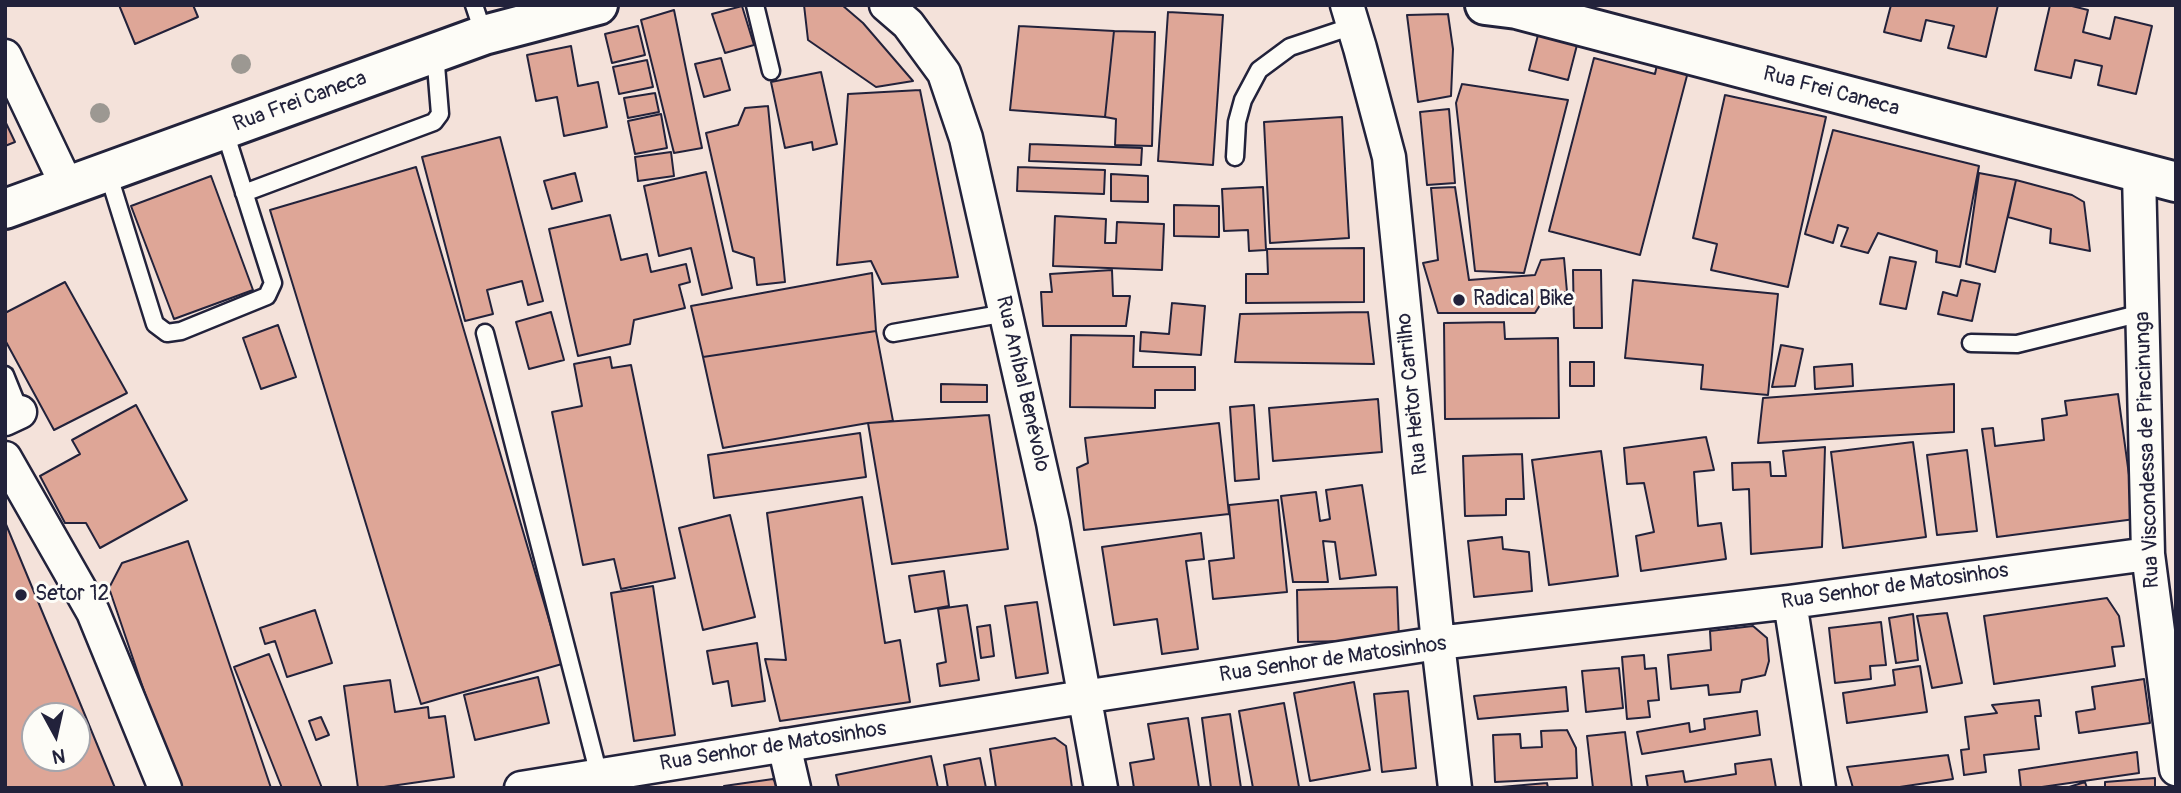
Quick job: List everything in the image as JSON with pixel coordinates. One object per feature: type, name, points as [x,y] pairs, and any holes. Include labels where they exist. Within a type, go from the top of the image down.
[{"type":"main road","name":"Rua Frei Caneca","points":[[5,209],[435,53],[479,20],[598,5]]},
{"type":"main road","name":"Rua Frei Caneca","points":[[1485,5],[1517,9],[2176,182]]},
{"type":"street","name":"Rua Aníbal Benévolo","points":[[886,5],[908,23],[944,73],[966,138],[1053,523],[1101,788]]},
{"type":"street","name":"Rua Heitor Carrilho","points":[[1350,16],[1389,157],[1454,788]]},
{"type":"street","points":[[5,56],[68,188]]},
{"type":"street","name":"Rua Viscondessa de Piracinunga","points":[[2139,173],[2148,554],[2176,769]]},
{"type":"street","points":[[5,458],[93,612],[165,788]]},
{"type":"street","name":"Rua Senhor de Matosinhos","points":[[522,788],[1083,697],[1438,643],[1790,602],[2148,554]]},
{"type":"street","points":[[1790,602],[1819,788]]},
{"type":"street","points":[[784,745],[794,788]]},
{"type":"lane","points":[[755,5],[771,71]]},
{"type":"lane","points":[[1235,157],[1237,122],[1243,100],[1259,70],[1290,47],[1350,16]]},
{"type":"lane","points":[[244,193],[434,122],[440,114],[435,53]]},
{"type":"lane","points":[[108,173],[155,324],[167,333],[181,331],[267,296],[273,283],[224,129]]},
{"type":"lane","points":[[893,333],[1006,313]]},
{"type":"lane","points":[[1971,343],[2017,344],[2142,313]]},
{"type":"lane","points":[[485,332],[599,775]]},
{"type":"lane","points":[[5,375],[13,416]]},
{"type":"building","points":[[119,5],[193,5],[198,17],[135,44]]},
{"type":"building","points":[[804,5],[842,5],[863,23],[913,81],[876,87],[808,40]]},
{"type":"building","points":[[1891,5],[1998,5],[1986,57],[1948,48],[1954,26],[1926,20],[1921,41],[1884,32]]},
{"type":"building","points":[[2050,5],[2068,5],[2088,10],[2083,32],[2110,39],[2115,17],[2152,26],[2136,94],[2098,85],[2102,66],[2075,60],[2071,78],[2035,70]]},
{"type":"building","points":[[742,6],[754,45],[725,53],[712,14]]},
{"type":"building","points":[[674,10],[702,148],[674,153],[641,20]]},
{"type":"building","points":[[1168,12],[1223,15],[1213,165],[1158,161]]},
{"type":"building","points":[[1448,14],[1453,49],[1451,96],[1418,102],[1407,15]]},
{"type":"building","points":[[638,26],[645,55],[612,63],[605,34]]},
{"type":"building","points":[[1019,26],[1114,31],[1105,117],[1010,110]]},
{"type":"building","points":[[1114,31],[1155,32],[1152,146],[1115,145],[1116,119],[1105,117]]},
{"type":"building","points":[[1538,35],[1577,45],[1568,80],[1529,70]]},
{"type":"building","points":[[571,46],[578,86],[598,82],[607,127],[564,136],[557,97],[536,101],[527,55]]},
{"type":"building","points":[[721,58],[730,90],[704,97],[695,64]]},
{"type":"building","points":[[1594,58],[1655,74],[1658,60],[1689,68],[1640,255],[1549,231]]},
{"type":"building","points":[[647,60],[653,87],[619,94],[613,67]]},
{"type":"building","points":[[821,72],[837,144],[813,150],[812,142],[785,148],[771,82]]},
{"type":"building","points":[[1462,84],[1568,100],[1524,273],[1475,271],[1456,103]]},
{"type":"building","points":[[920,90],[958,277],[882,284],[871,261],[837,265],[848,94]]},
{"type":"building","points":[[655,93],[659,112],[628,118],[624,98]]},
{"type":"building","points":[[1725,95],[1826,117],[1788,287],[1711,270],[1717,244],[1693,238]]},
{"type":"building","points":[[768,106],[785,282],[757,285],[754,258],[733,251],[706,133],[738,125],[745,108]]},
{"type":"building","points":[[1449,109],[1455,183],[1427,185],[1420,112]]},
{"type":"building","points":[[661,114],[667,148],[635,154],[628,121]]},
{"type":"building","points":[[1342,117],[1349,238],[1270,243],[1264,122]]},
{"type":"building","points":[[5,121],[15,142],[5,146]]},
{"type":"building","points":[[1833,130],[1979,166],[1960,267],[1936,262],[1937,251],[1878,233],[1868,253],[1841,246],[1848,228],[1838,225],[1833,243],[1805,234]]},
{"type":"building","points":[[500,137],[543,301],[528,305],[522,281],[487,290],[493,314],[465,321],[422,157]]},
{"type":"building","points":[[1030,144],[1142,148],[1141,165],[1029,161]]},
{"type":"building","points":[[671,152],[674,176],[638,181],[635,157]]},
{"type":"building","points":[[416,167],[562,664],[421,704],[270,210]]},
{"type":"building","points":[[1018,167],[1105,170],[1104,194],[1017,191]]},
{"type":"building","points":[[706,172],[732,288],[702,295],[691,248],[659,256],[644,186]]},
{"type":"building","points":[[575,173],[582,201],[552,209],[544,181]]},
{"type":"building","points":[[1979,173],[2016,180],[1995,272],[1966,264]]},
{"type":"building","points":[[1111,174],[1148,176],[1148,202],[1111,201]]},
{"type":"building","points":[[211,176],[253,290],[174,319],[131,206]]},
{"type":"building","points":[[2016,180],[2072,195],[2084,202],[2090,251],[2050,243],[2051,229],[2008,217]]},
{"type":"building","points":[[1263,187],[1266,250],[1249,251],[1248,230],[1224,231],[1222,189]]},
{"type":"building","points":[[1455,187],[1469,280],[1535,275],[1541,260],[1564,258],[1567,292],[1547,294],[1535,313],[1438,313],[1423,263],[1438,260],[1431,188]]},
{"type":"building","points":[[1174,205],[1219,206],[1219,237],[1174,236]]},
{"type":"building","points":[[610,215],[621,260],[647,254],[651,272],[686,264],[690,282],[679,285],[685,308],[634,320],[630,344],[578,356],[549,229]]},
{"type":"building","points":[[1055,216],[1106,219],[1105,243],[1116,243],[1117,222],[1164,224],[1162,270],[1053,266]]},
{"type":"building","points":[[1364,248],[1364,302],[1246,303],[1246,274],[1268,274],[1267,249]]},
{"type":"building","points":[[1890,257],[1916,262],[1906,309],[1880,304]]},
{"type":"building","points":[[1112,270],[1113,296],[1130,296],[1126,326],[1043,326],[1041,292],[1052,292],[1050,274]]},
{"type":"building","points":[[1573,270],[1601,270],[1602,328],[1574,328]]},
{"type":"building","points":[[872,273],[876,331],[703,357],[691,306]]},
{"type":"building","points":[[1633,280],[1778,294],[1768,395],[1701,389],[1703,365],[1625,358]]},
{"type":"building","points":[[1961,280],[1980,284],[1972,321],[1938,314],[1943,292],[1957,296]]},
{"type":"building","points":[[65,282],[127,393],[54,430],[5,340],[5,313]]},
{"type":"building","points":[[1172,303],[1205,306],[1201,355],[1140,351],[1141,332],[1169,334]]},
{"type":"building","points":[[551,312],[564,360],[529,369],[516,322]]},
{"type":"building","points":[[1368,312],[1374,364],[1235,362],[1240,314]]},
{"type":"building","points":[[1504,322],[1505,339],[1558,338],[1559,418],[1445,419],[1444,323]]},
{"type":"building","points":[[278,325],[296,377],[261,389],[243,338]]},
{"type":"building","points":[[876,331],[893,421],[723,448],[703,357]]},
{"type":"building","points":[[1071,335],[1134,336],[1133,367],[1195,367],[1195,390],[1155,390],[1155,408],[1070,407]]},
{"type":"building","points":[[1781,345],[1803,349],[1795,386],[1772,387]]},
{"type":"building","points":[[610,357],[612,368],[631,365],[675,578],[621,589],[614,559],[583,565],[552,412],[582,406],[574,364]]},
{"type":"building","points":[[1570,362],[1594,362],[1594,386],[1570,386]]},
{"type":"building","points":[[1852,364],[1853,386],[1815,389],[1814,367]]},
{"type":"building","points":[[941,384],[987,385],[987,402],[941,402]]},
{"type":"building","points":[[1954,384],[1954,432],[1758,443],[1763,398]]},
{"type":"building","points":[[2118,394],[2135,519],[1997,537],[1982,429],[1993,428],[1995,446],[2044,440],[2042,419],[2067,415],[2065,401]]},
{"type":"building","points":[[1378,399],[1382,452],[1273,461],[1269,408]]},
{"type":"building","points":[[136,405],[187,500],[100,548],[86,523],[65,523],[40,476],[80,454],[72,440]]},
{"type":"building","points":[[1254,405],[1259,479],[1235,481],[1230,407]]},
{"type":"building","points":[[989,415],[1008,549],[892,564],[868,423]]},
{"type":"building","points":[[1219,423],[1229,514],[1084,530],[1077,468],[1088,463],[1085,438]]},
{"type":"building","points":[[860,433],[866,477],[714,498],[708,455]]},
{"type":"building","points":[[1706,437],[1714,470],[1694,472],[1698,526],[1721,523],[1726,559],[1641,571],[1636,536],[1654,532],[1644,483],[1627,484],[1624,448]]},
{"type":"building","points":[[1913,442],[1926,537],[1843,548],[1831,452]]},
{"type":"building","points":[[1825,447],[1822,547],[1751,554],[1749,489],[1733,490],[1732,463],[1770,462],[1771,476],[1786,476],[1783,451]]},
{"type":"building","points":[[1967,450],[1977,531],[1937,535],[1927,455]]},
{"type":"building","points":[[1601,451],[1618,576],[1549,585],[1532,460]]},
{"type":"building","points":[[1522,454],[1524,499],[1506,499],[1506,515],[1465,516],[1463,456]]},
{"type":"building","points":[[1362,485],[1376,575],[1340,579],[1335,542],[1323,541],[1328,582],[1293,582],[1281,496],[1316,492],[1320,521],[1330,519],[1326,490]]},
{"type":"building","points":[[862,497],[885,643],[900,640],[910,702],[780,721],[765,659],[786,660],[767,513]]},
{"type":"building","points":[[1278,500],[1287,592],[1213,599],[1209,561],[1234,558],[1229,505]]},
{"type":"building","points":[[730,515],[755,617],[703,630],[679,528]]},
{"type":"building","name":"Setor 12","points":[[5,522],[79,702],[21,702],[21,772],[91,772],[91,730],[115,788],[5,788]]},
{"type":"building","points":[[1201,533],[1204,559],[1186,561],[1198,649],[1162,654],[1157,619],[1114,625],[1102,547]]},
{"type":"building","points":[[1502,537],[1503,549],[1529,552],[1532,591],[1474,597],[1468,541]]},
{"type":"building","points":[[188,541],[271,788],[177,788],[109,588],[122,563]]},
{"type":"building","points":[[944,571],[949,606],[915,612],[909,576]]},
{"type":"building","points":[[653,586],[675,735],[634,741],[611,593]]},
{"type":"building","points":[[1397,587],[1399,640],[1298,642],[1297,590]]},
{"type":"building","points":[[2107,598],[2119,616],[2124,646],[2112,647],[2115,666],[1994,684],[1984,616]]},
{"type":"building","points":[[1037,602],[1048,673],[1016,678],[1005,606]]},
{"type":"building","points":[[967,605],[979,680],[940,686],[937,664],[946,662],[938,609]]},
{"type":"building","points":[[315,610],[332,663],[287,677],[275,641],[265,644],[260,628]]},
{"type":"building","points":[[1947,613],[1962,683],[1932,688],[1917,616]]},
{"type":"building","points":[[1913,614],[1918,660],[1896,663],[1889,618]]},
{"type":"building","points":[[1881,622],[1886,665],[1870,666],[1871,679],[1835,683],[1829,628]]},
{"type":"building","points":[[990,625],[994,656],[981,658],[977,627]]},
{"type":"building","points":[[1753,626],[1767,638],[1769,661],[1765,675],[1742,680],[1740,692],[1709,695],[1708,685],[1671,689],[1668,655],[1711,650],[1710,631]]},
{"type":"building","points":[[757,643],[765,701],[732,706],[728,681],[713,684],[707,651]]},
{"type":"building","points":[[269,654],[322,788],[282,788],[234,667]]},
{"type":"building","points":[[1644,655],[1645,669],[1656,668],[1659,700],[1648,701],[1650,717],[1627,719],[1622,657]]},
{"type":"building","points":[[1920,666],[1927,712],[1847,723],[1843,693],[1895,685],[1893,670]]},
{"type":"building","points":[[1619,668],[1623,708],[1586,712],[1582,671]]},
{"type":"building","points":[[538,677],[549,723],[475,740],[464,695]]},
{"type":"building","points":[[2144,679],[2150,723],[2079,733],[2076,712],[2095,709],[2092,687]]},
{"type":"building","points":[[390,680],[395,712],[428,707],[429,718],[445,716],[454,777],[377,788],[358,788],[344,686]]},
{"type":"building","points":[[1354,682],[1370,770],[1310,781],[1294,693]]},
{"type":"building","points":[[1566,687],[1568,711],[1478,719],[1474,696]]},
{"type":"building","points":[[1408,691],[1416,768],[1382,772],[1374,694]]},
{"type":"building","points":[[2039,700],[2041,716],[2035,716],[2039,749],[1984,755],[1986,772],[1964,775],[1961,750],[1969,749],[1965,717],[1997,713],[1992,705]]},
{"type":"building","points":[[1284,703],[1299,787],[1253,788],[1239,711]]},
{"type":"building","points":[[1757,711],[1760,735],[1642,754],[1637,732],[1689,723],[1690,732],[1705,729],[1704,719]]},
{"type":"building","points":[[1230,714],[1241,788],[1211,788],[1202,718]]},
{"type":"building","points":[[321,717],[329,735],[316,740],[309,721]]},
{"type":"building","points":[[1188,718],[1199,788],[1134,788],[1130,763],[1154,759],[1148,724]]},
{"type":"building","points":[[1567,730],[1576,748],[1577,778],[1495,782],[1493,735],[1520,734],[1521,748],[1542,747],[1541,731]]},
{"type":"building","points":[[1625,732],[1632,788],[1593,788],[1587,736]]},
{"type":"building","points":[[1055,738],[1066,746],[1072,788],[996,788],[990,749]]},
{"type":"building","points":[[2137,752],[2139,773],[2021,788],[2019,770]]},
{"type":"building","points":[[1948,755],[1953,779],[1893,788],[1853,788],[1847,767]]},
{"type":"building","points":[[931,756],[938,788],[839,788],[836,775]]},
{"type":"building","points":[[980,758],[986,788],[948,788],[944,765]]},
{"type":"building","points":[[1771,759],[1776,788],[1648,788],[1646,776],[1683,771],[1685,782],[1736,774],[1735,764]]},
{"type":"building","points":[[2155,778],[2155,788],[2105,788],[2105,782]]},
{"type":"building","points":[[773,779],[781,788],[724,788],[724,786]]},
{"type":"building","points":[[2085,782],[2087,788],[2066,788]]},
{"type":"building","points":[[1547,783],[1548,788],[1501,787]]},
{"type":"place","name":"Radical Bike","points":[[1459,300]]},
{"type":"place","name":"Setor 12","points":[[21,595]]}]
